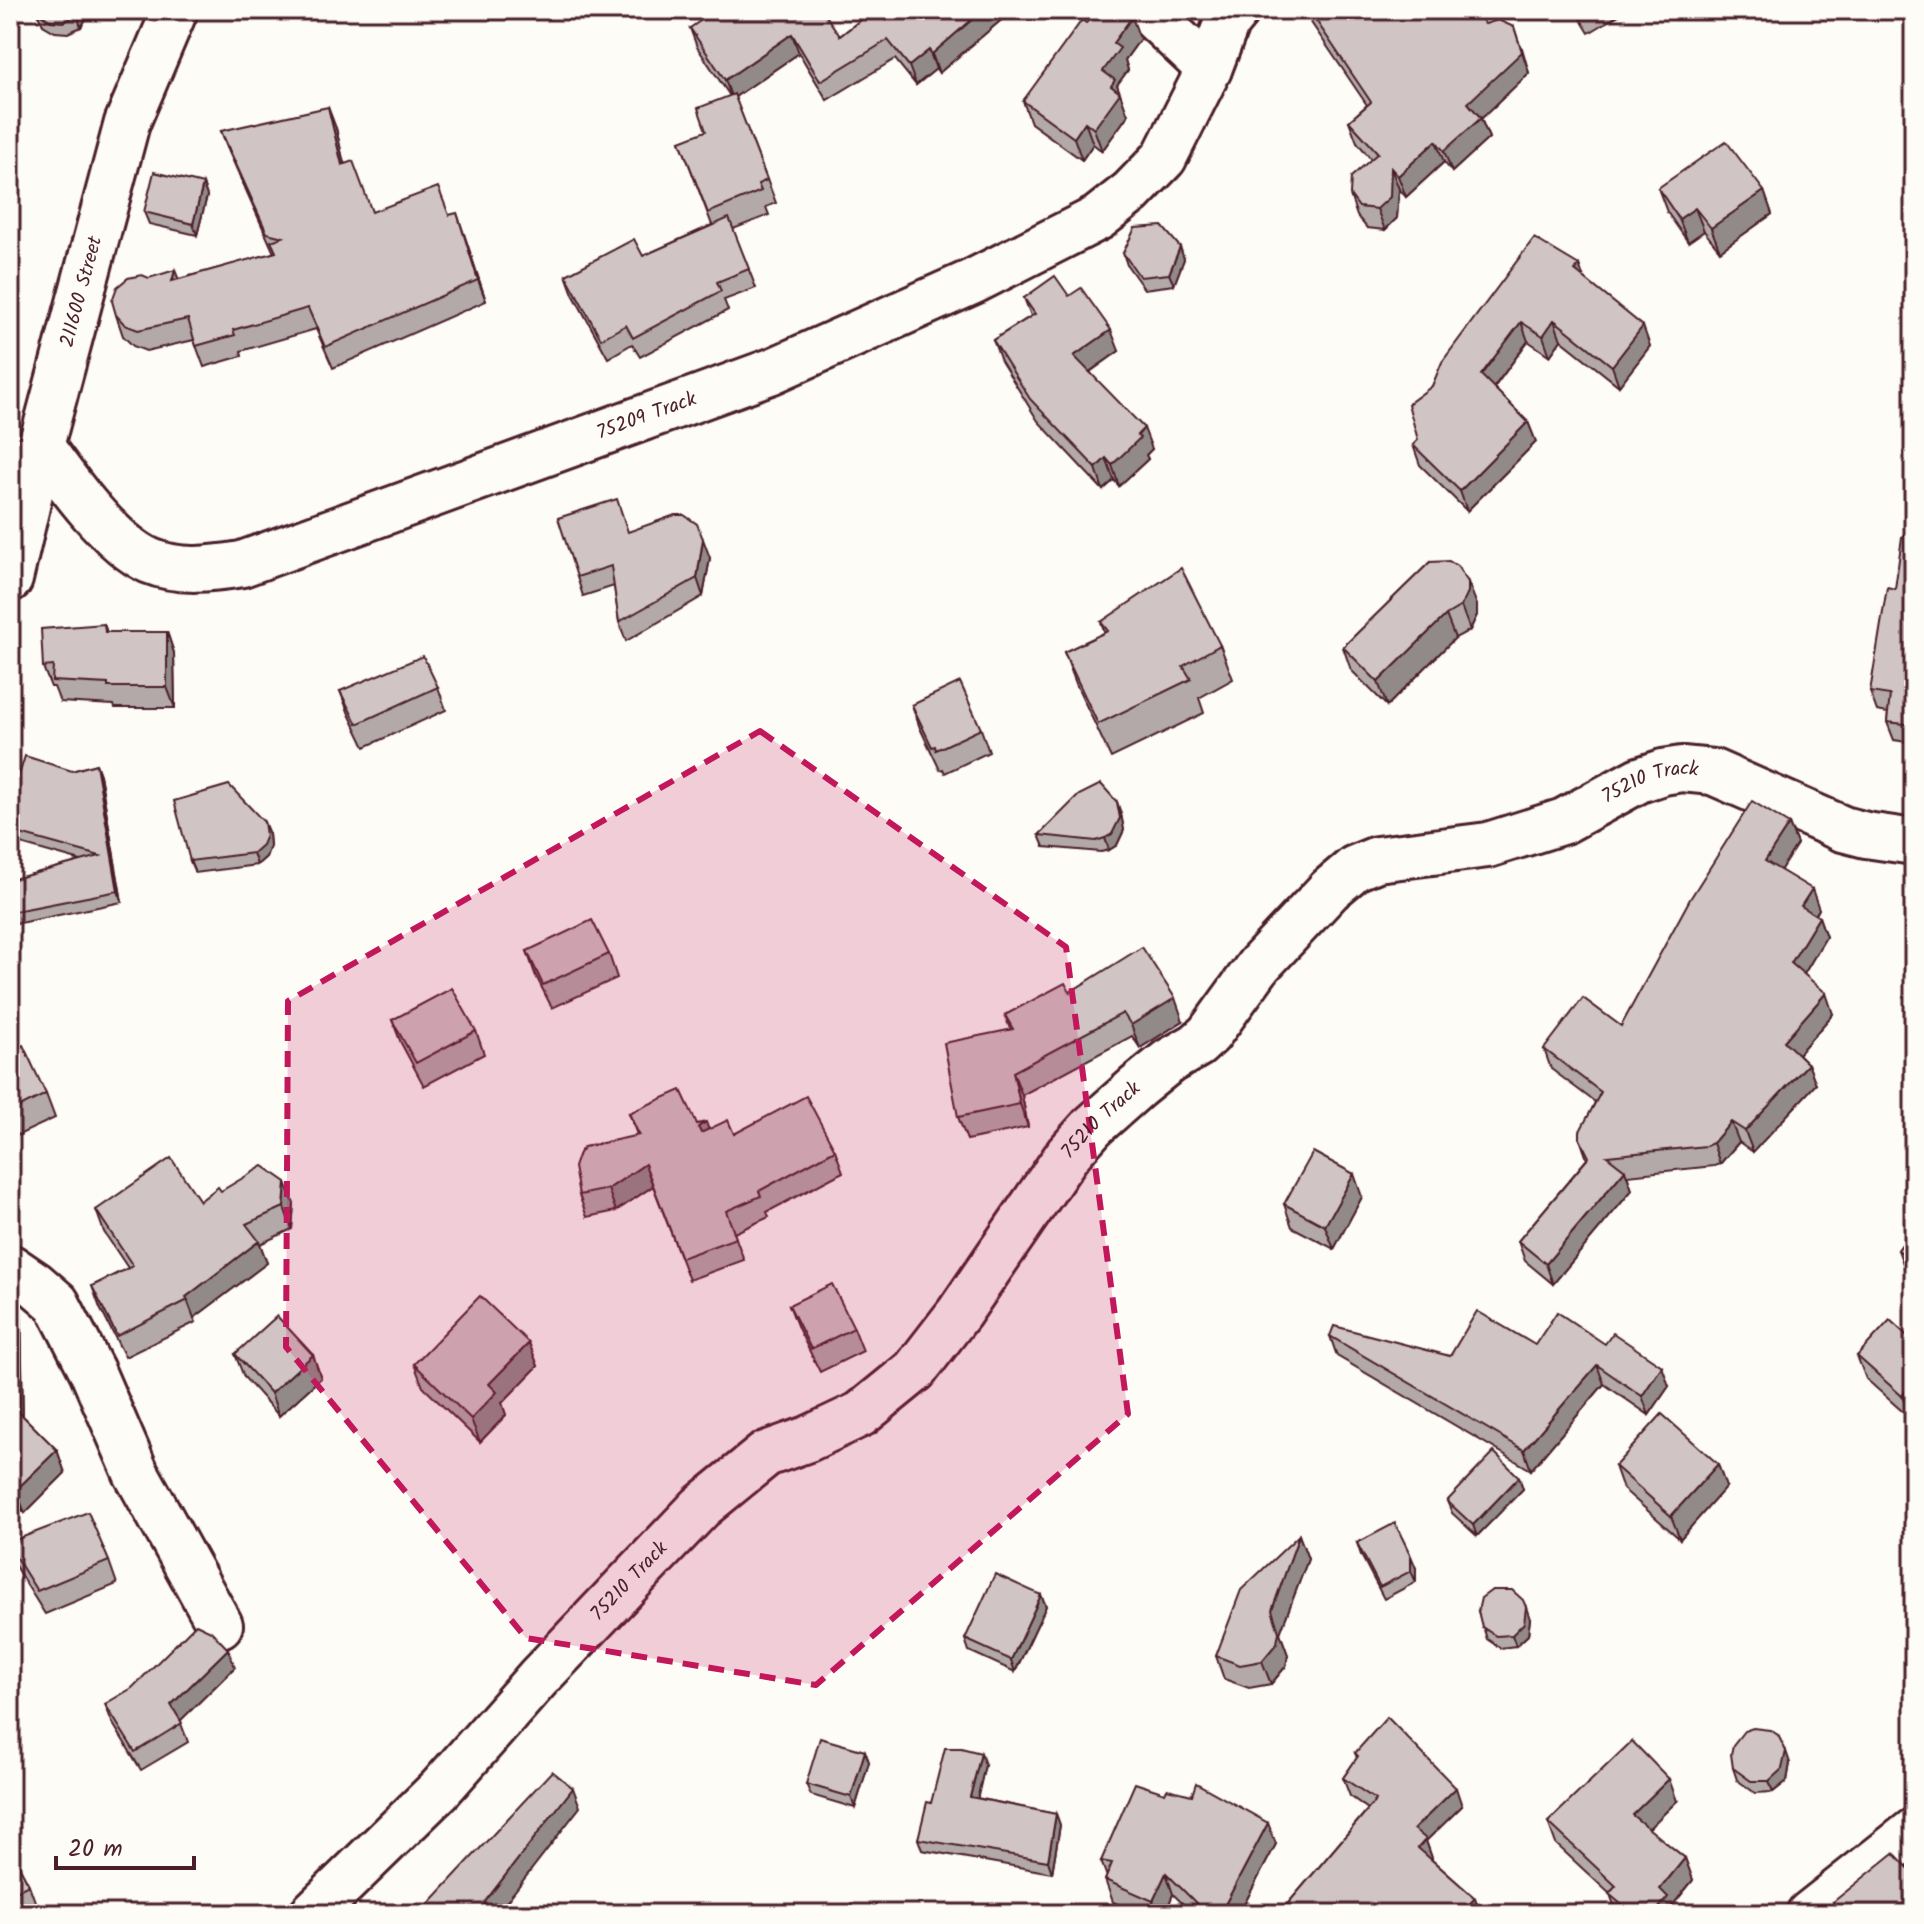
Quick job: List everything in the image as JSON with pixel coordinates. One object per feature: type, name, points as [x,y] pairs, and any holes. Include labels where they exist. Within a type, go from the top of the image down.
[{"type":"street","name":"211600 Street","points":[[10,579],[41,446],[127,123],[175,10]]},
{"type":"street","points":[[1146,10],[1209,69]]},
{"type":"street","name":"75209 Track","points":[[41,446],[72,489],[125,544],[151,561],[209,570],[242,564],[772,371],[974,281],[1098,218],[1131,192],[1164,158],[1209,69],[1227,22],[1237,10]]},
{"type":"street","name":"75210 Track","points":[[312,1914],[440,1789],[538,1678],[701,1507],[766,1454],[808,1439],[861,1414],[915,1370],[959,1313],[1068,1154],[1093,1126],[1158,1070],[1209,1034],[1259,965],[1330,889],[1355,868],[1377,859],[1488,845],[1564,821],[1639,780],[1682,769],[1713,772],[1843,829],[1914,842]]},
{"type":"street","points":[[10,1267],[57,1303],[92,1371],[136,1473],[220,1625]]},
{"type":"street","points":[[1809,1914],[1914,1831]]},
{"type":"highlighted area","points":[[760,731],[1066,947],[1128,1414],[816,1685],[526,1638],[286,1347],[288,1001]]},
{"type":"building","points":[[38,10],[80,10],[64,22],[51,21]]},
{"type":"building","points":[[716,10],[822,10],[840,36],[873,10],[983,10],[932,54],[929,50],[909,66],[888,40],[820,81],[792,34],[725,80],[690,28]]},
{"type":"building","points":[[1100,10],[1126,10],[1132,17],[1113,43],[1120,48],[1103,71],[1115,80],[1111,86],[1120,93],[1094,129],[1085,122],[1074,138],[1023,101],[1082,20],[1086,23]]},
{"type":"building","points":[[1309,10],[1475,10],[1485,24],[1498,20],[1514,27],[1522,52],[1468,103],[1481,118],[1444,151],[1436,141],[1398,176],[1391,168],[1390,197],[1377,209],[1359,207],[1350,195],[1351,177],[1378,153],[1349,121],[1371,102]]},
{"type":"building","points":[[734,94],[767,180],[758,184],[761,191],[708,213],[680,141],[706,131],[698,108]]},
{"type":"building","points":[[328,107],[342,165],[353,161],[372,212],[438,187],[449,215],[457,213],[478,280],[325,347],[308,308],[233,330],[235,335],[196,346],[188,319],[138,330],[125,325],[116,315],[112,301],[117,287],[128,278],[142,275],[149,278],[175,270],[172,281],[276,252],[271,241],[283,237],[267,233],[221,131]]},
{"type":"building","points":[[1726,141],[1764,191],[1711,228],[1695,208],[1679,219],[1658,188]]},
{"type":"building","points":[[154,172],[203,184],[193,224],[144,212]]},
{"type":"building","points":[[729,218],[749,269],[717,282],[721,291],[633,338],[626,325],[601,339],[566,275],[634,239],[643,256]]},
{"type":"building","points":[[1162,226],[1180,247],[1169,274],[1140,277],[1123,253],[1135,228]]},
{"type":"building","points":[[1534,238],[1579,265],[1575,271],[1643,326],[1612,366],[1554,320],[1543,336],[1521,322],[1481,375],[1528,422],[1460,491],[1413,445],[1418,440],[1408,404],[1432,386],[1442,362]]},
{"type":"building","points":[[1055,276],[1069,296],[1081,288],[1111,330],[1074,356],[1144,428],[1137,435],[1140,438],[1112,465],[1106,458],[1096,468],[1030,399],[993,340],[1035,314],[1024,298]]},
{"type":"building","points":[[617,499],[628,532],[675,515],[684,515],[697,524],[703,539],[697,578],[619,622],[611,566],[577,577],[558,518]]},
{"type":"building","points":[[1914,528],[1914,725],[1887,722],[1890,695],[1870,692],[1887,587],[1895,589],[1902,537]]},
{"type":"building","points":[[1449,561],[1457,566],[1468,582],[1468,592],[1461,606],[1446,615],[1378,682],[1343,647],[1430,562]]},
{"type":"building","points":[[1181,568],[1220,645],[1183,666],[1191,679],[1098,724],[1064,652],[1108,631],[1101,622]]},
{"type":"building","points":[[104,624],[105,632],[167,632],[167,687],[108,687],[108,684],[52,681],[53,666],[43,667],[41,629]]},
{"type":"building","points":[[423,656],[438,687],[357,724],[340,691]]},
{"type":"building","points":[[960,682],[981,729],[936,750],[912,705]]},
{"type":"building","points":[[25,756],[72,771],[96,764],[118,891],[10,912],[10,880],[100,856],[13,832],[10,804]]},
{"type":"building","points":[[1101,784],[1117,802],[1120,818],[1112,834],[1096,841],[1039,835],[1079,795]]},
{"type":"building","points":[[229,785],[264,822],[266,835],[262,845],[253,853],[190,861],[174,801]]},
{"type":"building","points":[[1752,801],[1789,824],[1765,861],[1812,889],[1801,906],[1819,917],[1791,963],[1826,993],[1784,1041],[1808,1064],[1745,1131],[1731,1122],[1713,1143],[1706,1146],[1607,1156],[1625,1170],[1546,1264],[1518,1241],[1589,1157],[1580,1139],[1580,1131],[1601,1092],[1544,1049],[1583,998],[1621,1026],[1690,899]]},
{"type":"building","points":[[592,920],[609,954],[543,985],[527,951]]},
{"type":"building","points":[[1142,947],[1175,998],[1131,1025],[1123,1013],[1013,1072],[1020,1104],[958,1117],[944,1043],[1013,1029],[1005,1015],[1065,983],[1070,992]]},
{"type":"building","points":[[452,988],[476,1031],[416,1063],[392,1020]]},
{"type":"building","points":[[23,1045],[46,1094],[10,1112],[10,1051]]},
{"type":"building","points":[[681,1090],[697,1124],[706,1122],[698,1127],[701,1133],[728,1120],[734,1134],[806,1096],[835,1150],[759,1191],[761,1196],[726,1211],[736,1238],[681,1258],[645,1164],[608,1189],[579,1195],[574,1167],[584,1147],[639,1135],[629,1113]]},
{"type":"building","points":[[1313,1152],[1354,1174],[1325,1226],[1284,1204]]},
{"type":"building","points":[[171,1158],[200,1201],[218,1187],[221,1191],[263,1166],[286,1182],[284,1207],[246,1224],[259,1241],[186,1297],[188,1300],[117,1336],[92,1286],[133,1266],[96,1210]]},
{"type":"building","points":[[1914,1228],[1914,1261],[1898,1250]]},
{"type":"building","points":[[10,1280],[15,1408],[57,1450],[16,1490],[10,1483]]},
{"type":"building","points":[[832,1284],[854,1328],[811,1349],[789,1305]]},
{"type":"building","points":[[480,1296],[529,1343],[489,1384],[497,1392],[471,1419],[414,1364]]},
{"type":"building","points":[[1477,1311],[1535,1345],[1557,1312],[1605,1344],[1613,1333],[1662,1366],[1642,1396],[1597,1365],[1524,1450],[1330,1336],[1334,1326],[1450,1356]]},
{"type":"building","points":[[277,1316],[313,1355],[271,1393],[235,1354]]},
{"type":"building","points":[[1890,1320],[1914,1342],[1914,1382],[1902,1396],[1857,1356]]},
{"type":"building","points":[[1662,1414],[1718,1464],[1671,1516],[1615,1466]]},
{"type":"building","points":[[1494,1452],[1519,1477],[1473,1525],[1447,1501]]},
{"type":"building","points":[[88,1512],[109,1561],[37,1591],[10,1548],[10,1542]]},
{"type":"building","points":[[1395,1523],[1411,1556],[1411,1571],[1380,1587],[1357,1543]]},
{"type":"building","points":[[1299,1535],[1272,1610],[1279,1632],[1277,1643],[1262,1661],[1240,1665],[1216,1656],[1241,1590]]},
{"type":"building","points":[[995,1574],[1041,1595],[1011,1660],[965,1639]]},
{"type":"building","points":[[1492,1590],[1512,1590],[1523,1600],[1526,1607],[1524,1623],[1512,1635],[1496,1636],[1482,1627],[1478,1611],[1481,1598]]},
{"type":"building","points":[[196,1624],[211,1631],[228,1649],[171,1705],[182,1723],[135,1752],[105,1704],[132,1688]]},
{"type":"building","points":[[1387,1717],[1456,1788],[1414,1829],[1426,1839],[1418,1848],[1475,1898],[1460,1914],[1279,1914],[1376,1800],[1343,1778],[1358,1756],[1355,1753]]},
{"type":"building","points":[[1753,1728],[1770,1730],[1778,1735],[1786,1751],[1782,1769],[1769,1781],[1751,1781],[1733,1768],[1733,1745],[1744,1731]]},
{"type":"building","points":[[820,1738],[865,1751],[851,1797],[806,1784]]},
{"type":"building","points":[[1632,1741],[1669,1779],[1632,1815],[1685,1858],[1660,1889],[1668,1897],[1654,1914],[1633,1914],[1609,1894],[1616,1886],[1548,1822]]},
{"type":"building","points":[[945,1748],[981,1753],[970,1797],[1056,1814],[1048,1861],[918,1839]]},
{"type":"building","points":[[552,1771],[573,1788],[484,1903],[496,1914],[419,1914]]},
{"type":"building","points":[[1135,1783],[1165,1793],[1167,1789],[1192,1795],[1196,1783],[1268,1823],[1220,1914],[1207,1914],[1166,1873],[1153,1901],[1105,1880],[1112,1863],[1101,1861]]},
{"type":"building","points":[[10,1849],[29,1885],[10,1894]]},
{"type":"building","points":[[1894,1853],[1914,1874],[1914,1914],[1845,1914],[1833,1902]]}]
